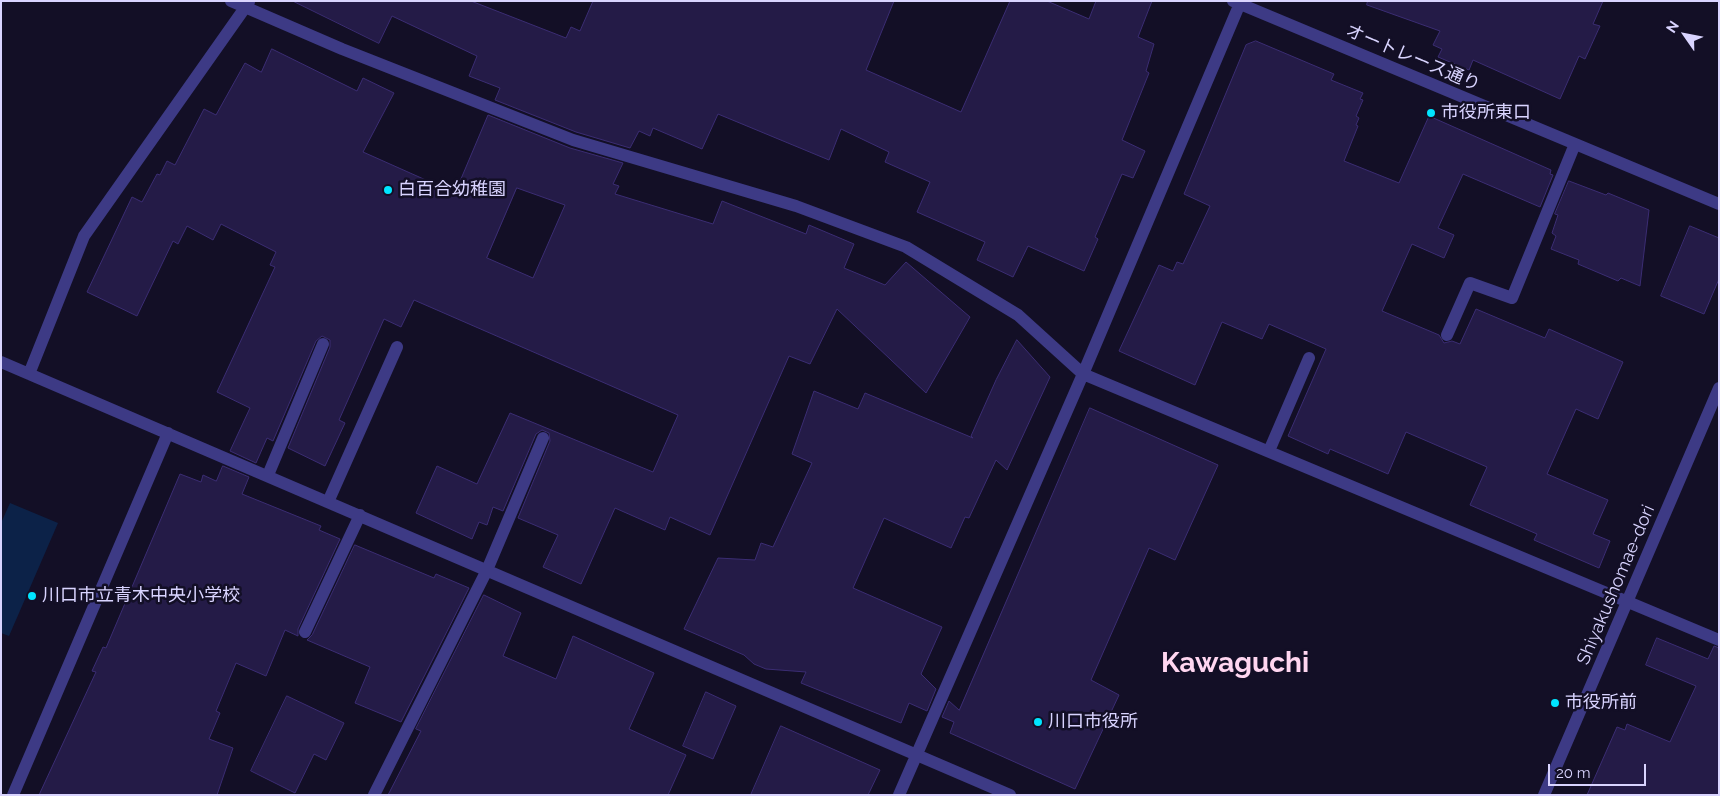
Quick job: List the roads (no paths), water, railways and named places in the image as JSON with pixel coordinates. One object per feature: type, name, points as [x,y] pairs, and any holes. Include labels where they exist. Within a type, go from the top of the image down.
[{"type":"street","points":[[232,1],[247,4],[342,49],[573,140],[796,206],[906,247],[1018,314],[1083,374],[1719,640]]},
{"type":"street","points":[[899,795],[1083,374],[1238,2]]},
{"type":"street","name":"オートレース通り","points":[[1238,2],[1719,204]]},
{"type":"street","points":[[30,374],[84,236],[247,4]]},
{"type":"street","points":[[1447,335],[1470,283],[1512,298],[1575,144]]},
{"type":"street","points":[[268,476],[323,344]]},
{"type":"street","points":[[328,502],[397,347]]},
{"type":"street","points":[[1269,451],[1309,358]]},
{"type":"street","points":[[1,362],[1010,795]]},
{"type":"street","name":"Shiyakushomae-dori","points":[[1544,795],[1719,388]]},
{"type":"street","points":[[13,795],[168,433]]},
{"type":"street","points":[[374,795],[487,570],[543,438]]},
{"type":"street","points":[[305,632],[360,515]]},
{"type":"water","points":[[10,503],[58,523],[9,636],[1,633],[1,523]]},
{"type":"place","name":"市役所東口","points":[[1431,113]]},
{"type":"place","name":"白百合幼稚園","points":[[388,190]]},
{"type":"place","name":"川口市立青木中央小学校","points":[[32,596]]},
{"type":"place","name":"市役所前","points":[[1555,703]]},
{"type":"place","name":"川口市役所","points":[[1038,722]]},
{"type":"district","name":"Kawaguchi","points":[[1235,664]]}]
